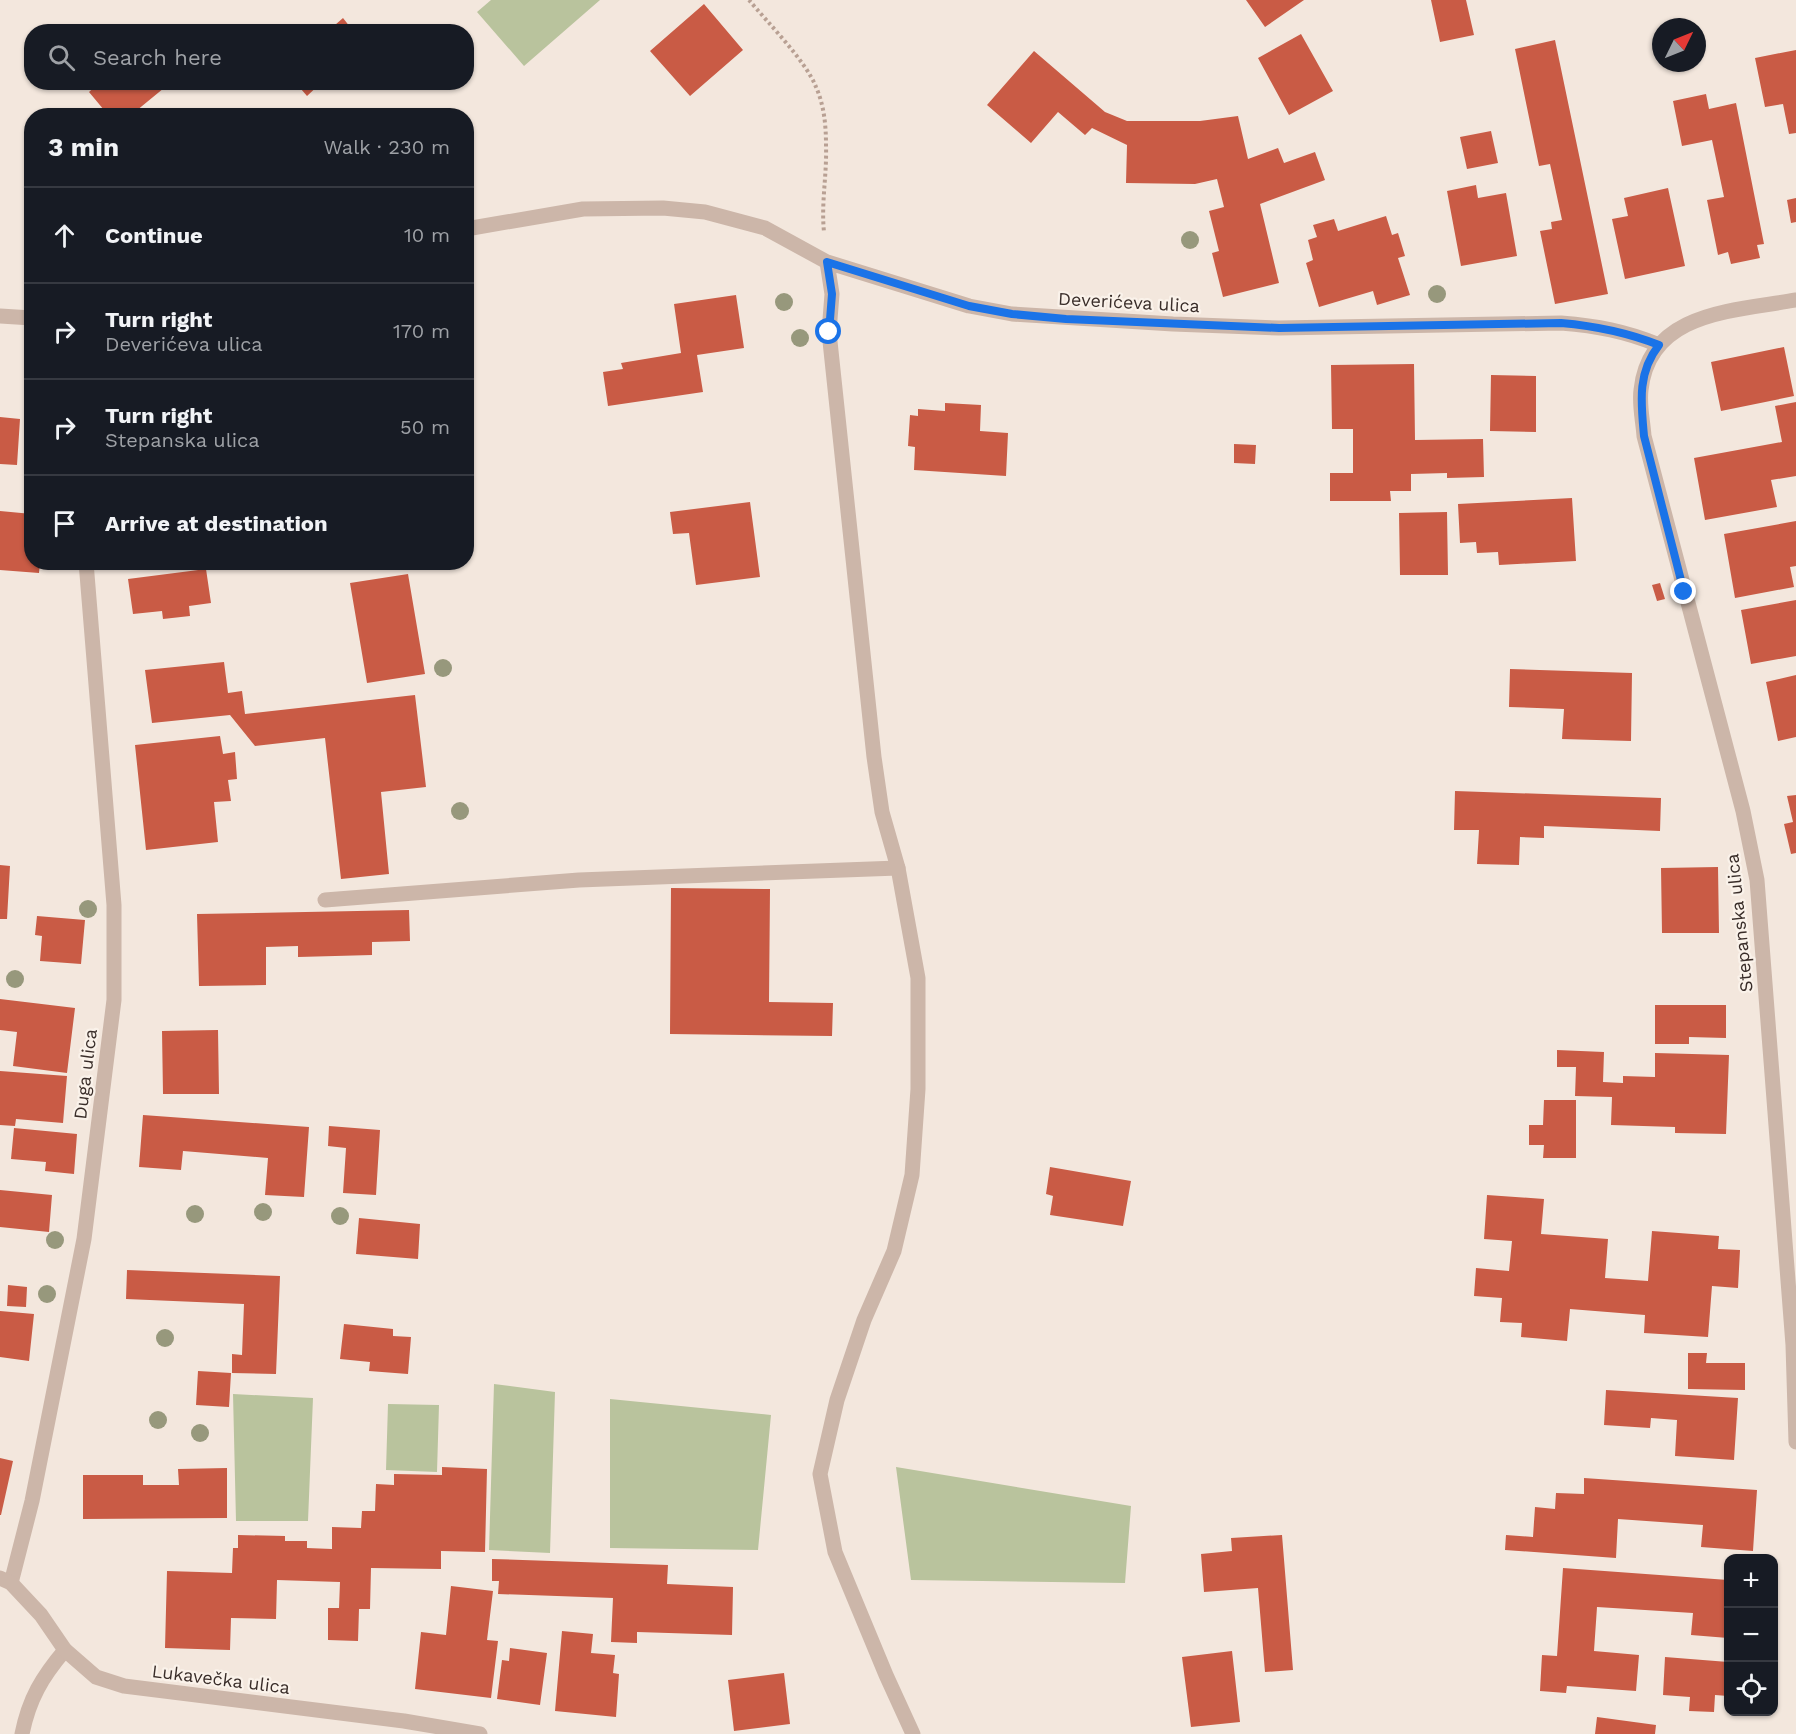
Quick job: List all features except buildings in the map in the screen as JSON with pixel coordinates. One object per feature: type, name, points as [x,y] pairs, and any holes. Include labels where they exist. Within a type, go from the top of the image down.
[{"type":"street","name":"Deverićeva ulica","points":[[474,228],[583,209],[663,208],[705,212],[765,228],[827,262],[969,306],[1012,314],[1279,328],[1561,323],[1600,327],[1633,334],[1659,345]]},
{"type":"street","points":[[827,262],[832,294],[829,332],[874,757],[882,812],[898,868],[918,978],[918,1089],[912,1175],[894,1251],[864,1320],[837,1400],[820,1474],[835,1552],[913,1734]]},
{"type":"street","points":[[1659,345],[1674,330],[1692,321],[1796,300]]},
{"type":"street","points":[[0,316],[24,318]]},
{"type":"street","name":"Stepanska ulica","points":[[1659,345],[1649,358],[1641,392],[1644,436],[1743,812],[1757,880],[1794,1345],[1796,1442]]},
{"type":"street","name":"Duga ulica","points":[[5,1581],[32,1501],[84,1239],[114,1000],[114,905],[87,570]]},
{"type":"street","points":[[325,900],[579,880],[898,868]]},
{"type":"street","name":"Lukavečka ulica","points":[[5,1581],[41,1615],[65,1650],[96,1677],[124,1686],[404,1721],[480,1734]]},
{"type":"street","points":[[22,1734],[31,1700],[45,1674],[65,1650]]},
{"type":"path","points":[[748,0],[794,54],[815,84],[823,106],[826,146],[822,212],[827,262]]},
{"type":"green space","points":[[491,0],[600,0],[524,66],[477,12]]},
{"type":"green space","points":[[494,1384],[555,1392],[550,1553],[489,1550]]},
{"type":"green space","points":[[233,1394],[313,1398],[308,1521],[236,1521]]},
{"type":"green space","points":[[610,1399],[771,1415],[758,1550],[610,1548]]},
{"type":"green space","points":[[388,1404],[439,1405],[437,1472],[386,1470]]},
{"type":"green space","points":[[896,1467],[1131,1506],[1125,1583],[911,1580]]},
{"type":"route","points":[[829,332],[832,294],[827,262],[969,306],[1012,314],[1066,319],[1279,328],[1529,322],[1600,327],[1633,334],[1659,345],[1649,358],[1643,374],[1641,392],[1644,436],[1684,592]]}]
